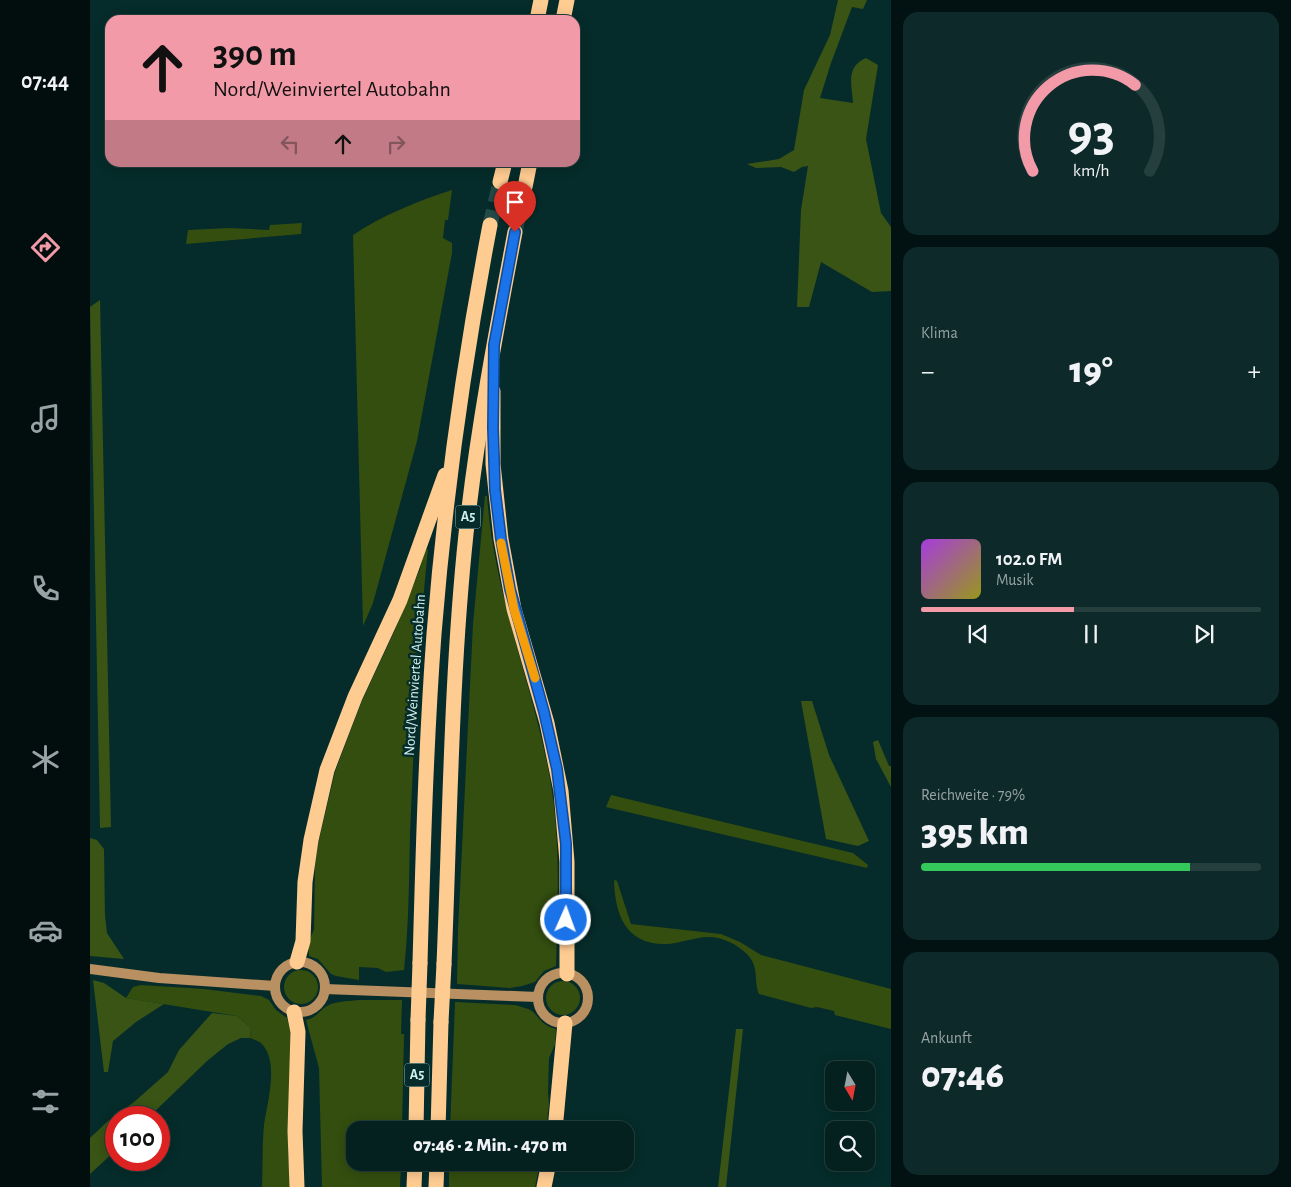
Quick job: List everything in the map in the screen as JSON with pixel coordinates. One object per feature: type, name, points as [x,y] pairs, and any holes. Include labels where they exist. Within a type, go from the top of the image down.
[{"type":"highway","points":[[538,15],[541,0]]},
{"type":"highway","points":[[564,15],[567,0]]},
{"type":"highway","points":[[500,182],[504,167]]},
{"type":"highway","points":[[525,187],[529,167]]},
{"type":"highway","name":"Nord/Weinviertel Autobahn","points":[[416,1121],[430,690],[436,613],[452,455],[490,225]]},
{"type":"highway","name":"A5","points":[[438,1121],[455,691],[461,596],[479,430],[515,232]]},
{"type":"highway","points":[[494,345],[493,428],[497,512],[511,596],[547,723],[559,784],[567,862],[567,974]]},
{"type":"highway","points":[[297,962],[303,941],[305,882],[311,840],[327,770],[355,697],[400,600],[452,455]]},
{"type":"highway","points":[[294,1012],[298,1032],[295,1131],[297,1187]]},
{"type":"highway","points":[[556,1121],[565,1023]]},
{"type":"highway","points":[[414,1187],[415,1171]]},
{"type":"highway","points":[[436,1171],[436,1187]]},
{"type":"highway","points":[[544,1187],[547,1171]]},
{"type":"main road","points":[[297,962],[304,962],[317,969],[322,974],[325,989],[324,996],[315,1007],[302,1012],[294,1012],[282,1004],[277,998],[275,986],[280,972],[297,962]]},
{"type":"main road","points":[[90,969],[176,979],[275,986]]},
{"type":"main road","points":[[559,974],[567,974],[574,976],[584,986],[588,1000],[583,1013],[572,1021],[559,1023],[548,1018],[540,1008],[538,997],[541,986],[546,980],[559,974]]},
{"type":"main road","points":[[325,989],[538,997]]},
{"type":"green space","points":[[838,0],[867,0],[863,9],[852,7],[820,98],[853,103],[851,77],[855,66],[866,58],[878,65],[866,139],[881,213],[891,227],[891,291],[872,292],[821,262],[809,307],[797,307],[801,210],[808,166],[794,172],[781,167],[756,168],[747,164],[779,159],[794,150],[804,90],[830,35]]},
{"type":"green space","points":[[452,190],[448,220],[445,220],[443,238],[452,243],[452,253],[417,441],[373,603],[363,626],[353,235],[401,209]]},
{"type":"green space","points":[[302,223],[301,234],[186,244],[188,230],[229,228],[269,230],[270,225]]},
{"type":"green space","points":[[100,300],[111,827],[100,828],[90,307]]},
{"type":"green space","points":[[485,496],[487,496],[491,532],[505,602],[533,704],[549,773],[557,845],[556,966],[544,971],[535,982],[510,988],[457,984],[473,624]]},
{"type":"green space","points":[[428,549],[417,691],[408,919],[404,970],[386,972],[378,968],[359,967],[359,980],[336,976],[331,974],[318,959],[309,956],[308,942],[314,930],[315,866],[318,844],[335,772],[361,703],[395,630],[420,569],[425,551]]},
{"type":"green space","points":[[801,701],[812,701],[829,755],[869,841],[858,846],[826,839]]},
{"type":"green space","points":[[878,740],[889,766],[891,766],[891,787],[876,759],[873,742]]},
{"type":"green space","points":[[611,795],[853,853],[868,865],[867,868],[606,807]]},
{"type":"green space","points":[[90,838],[97,840],[104,849],[107,933],[124,959],[90,956]]},
{"type":"green space","points":[[614,880],[617,881],[631,924],[721,934],[740,942],[761,955],[891,989],[891,1029],[835,1015],[834,1011],[817,1007],[811,1008],[759,994],[754,964],[751,959],[738,947],[723,939],[706,937],[668,944],[642,940],[633,934],[620,916]]},
{"type":"green space","points":[[301,970],[313,975],[318,987],[313,999],[301,1004],[289,999],[284,987],[289,975]]},
{"type":"green space","points":[[93,980],[104,983],[126,998],[164,1004],[136,1022],[113,1041],[108,1072],[104,1072]]},
{"type":"green space","points":[[563,981],[575,986],[580,998],[575,1010],[563,1015],[551,1010],[546,998],[551,986]]},
{"type":"green space","points":[[141,985],[204,989],[261,996],[269,1000],[276,1010],[287,1018],[292,1038],[288,1148],[290,1187],[262,1187],[263,1133],[271,1071],[267,1051],[261,1043],[250,1038],[251,1028],[237,1016],[126,998],[133,987]]},
{"type":"green space","points":[[402,1000],[401,1034],[404,1034],[402,1121],[346,1121],[346,1171],[401,1171],[400,1187],[322,1187],[319,1068],[306,1020],[312,1018],[331,1004],[343,1001]]},
{"type":"green space","points":[[455,1002],[515,1005],[532,1011],[544,1024],[556,1029],[555,1044],[549,1058],[547,1121],[450,1121]]},
{"type":"green space","points":[[212,1013],[237,1016],[251,1028],[250,1038],[241,1038],[228,1044],[207,1061],[160,1106],[129,1106],[168,1072],[179,1050]]},
{"type":"green space","points":[[736,1029],[743,1029],[726,1187],[718,1187]]},
{"type":"green space","points":[[105,1124],[105,1160],[90,1174],[90,1138]]},
{"type":"green space","points":[[449,1171],[538,1171],[535,1187],[449,1187]]},
{"type":"tunnel","points":[[490,225],[500,182]]},
{"type":"tunnel","points":[[515,232],[525,187]]},
{"type":"slow traffic","points":[[501,543],[514,609],[535,678]]},
{"type":"route","points":[[515,232],[494,345],[493,464],[501,539],[514,609],[550,733],[557,769],[566,844],[566,920]]}]
